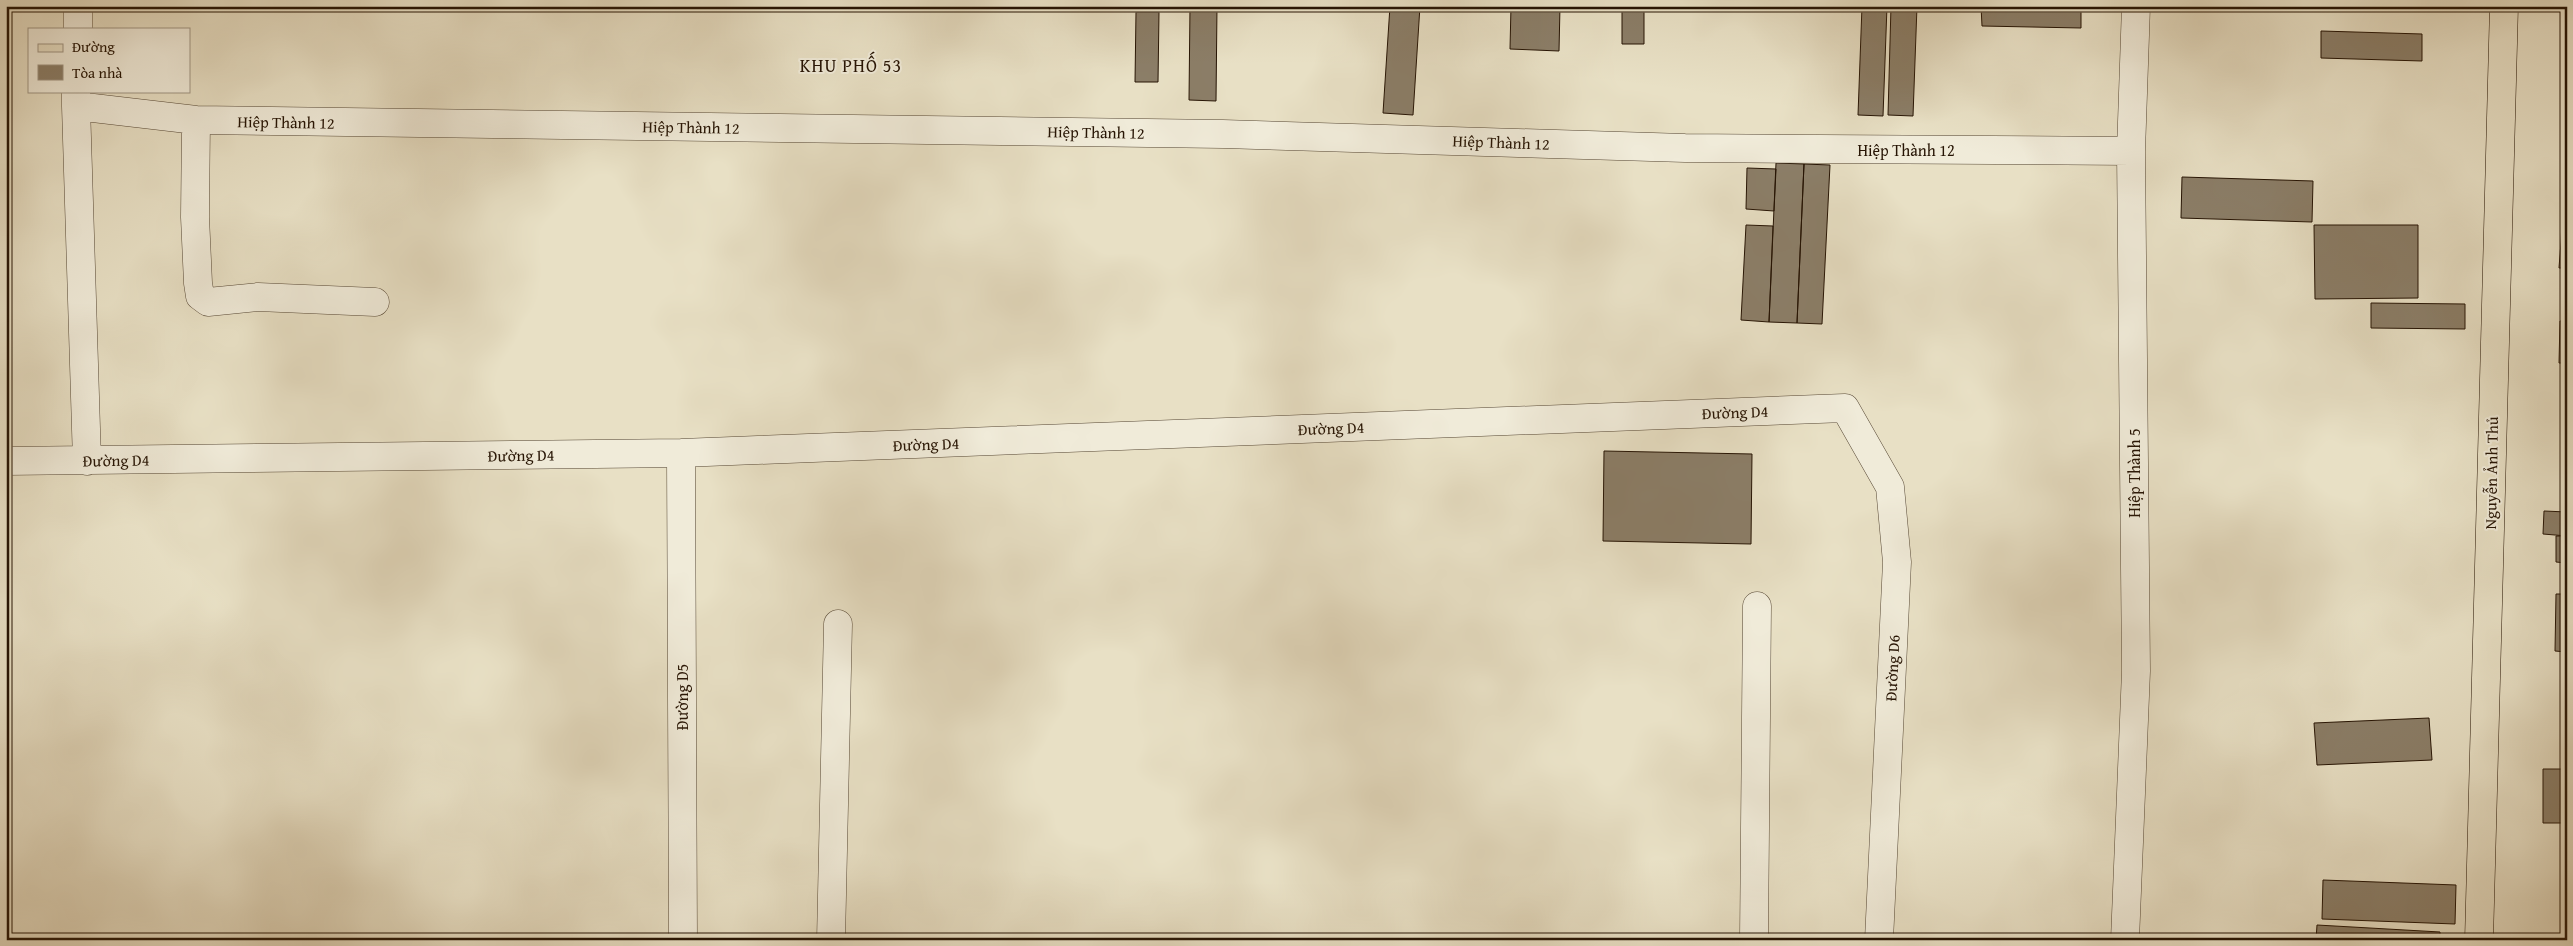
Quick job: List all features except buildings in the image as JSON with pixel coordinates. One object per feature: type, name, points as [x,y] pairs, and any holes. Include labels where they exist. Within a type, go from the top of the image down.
[{"type":"main road","name":"Nguyễn Ảnh Thủ","points":[[2479,940],[2504,6]]},
{"type":"street","points":[[78,6],[78,28]]},
{"type":"street","name":"Hiệp Thành 5","points":[[2125,940],[2136,671],[2131,151],[2136,6]]},
{"type":"street","points":[[76,98],[87,461]]},
{"type":"street","name":"Hiệp Thành 12","points":[[76,98],[196,120],[1223,134],[1684,148],[2131,151]]},
{"type":"street","points":[[196,120],[195,226],[200,296],[208,302],[258,297],[375,302]]},
{"type":"street","name":"Đường D4","points":[[6,461],[681,453],[1845,408]]},
{"type":"street","name":"Đường D6","points":[[1845,408],[1890,487],[1897,562],[1879,940]]},
{"type":"street","name":"Đường D5","points":[[681,453],[683,940]]},
{"type":"street","points":[[1754,940],[1757,606]]},
{"type":"street","points":[[831,940],[838,624]]},
{"type":"district","name":"KHU PHỐ 53","points":[[851,65]]}]
